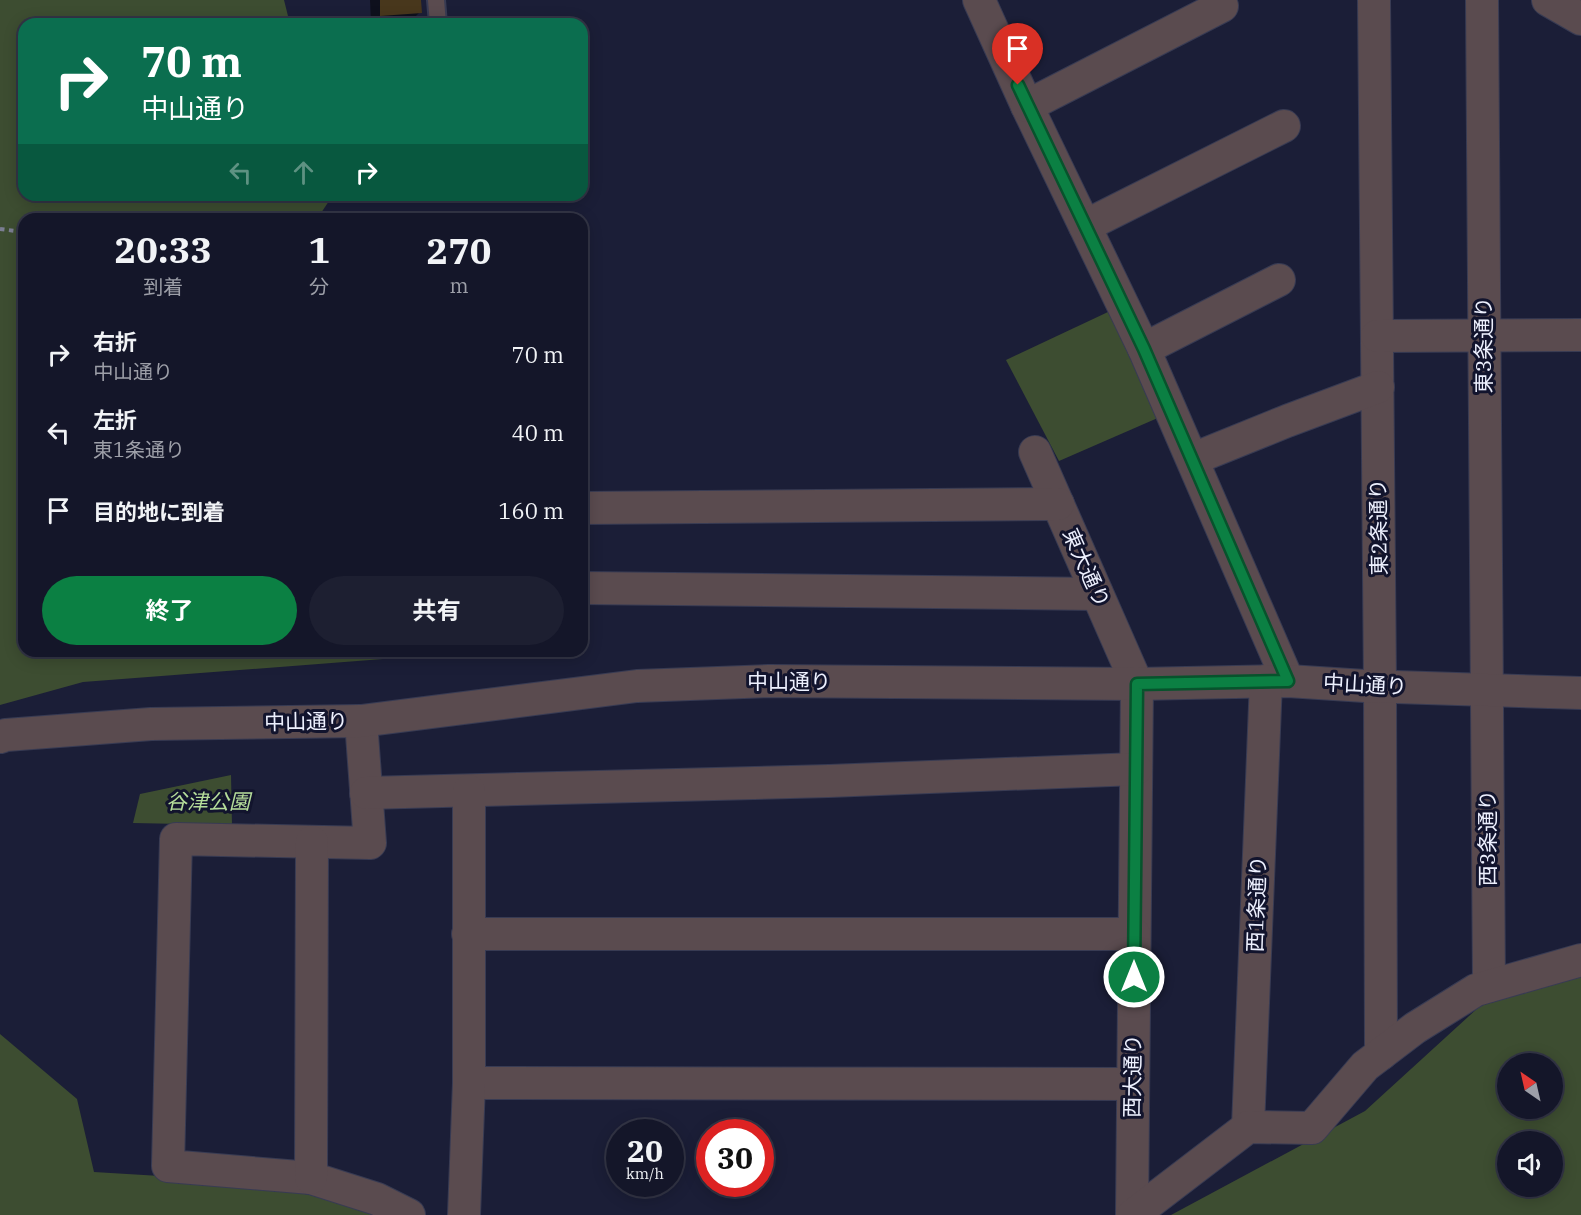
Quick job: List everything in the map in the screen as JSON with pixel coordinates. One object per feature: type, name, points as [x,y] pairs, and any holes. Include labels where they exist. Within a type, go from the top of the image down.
[{"type":"street","name":"東2条通り","points":[[1374,0],[1381,1054]]},
{"type":"street","name":"東3条通り","points":[[1482,0],[1487,689]]},
{"type":"street","points":[[1548,0],[1581,19]]},
{"type":"street","points":[[978,1],[1144,349],[1193,459],[1277,681]]},
{"type":"street","points":[[1028,106],[1222,6]]},
{"type":"street","points":[[1085,226],[1284,126]]},
{"type":"street","points":[[1144,349],[1279,280]]},
{"type":"street","points":[[1377,336],[1581,335]]},
{"type":"street","points":[[1193,459],[1378,387]]},
{"type":"street","name":"東大通り","points":[[1035,453],[1137,684]]},
{"type":"street","points":[[588,508],[1058,504]]},
{"type":"street","points":[[588,588],[1097,594]]},
{"type":"street","name":"中山通り","points":[[0,737],[151,724],[361,722],[637,686],[769,681],[1137,684],[1277,681],[1581,693]]},
{"type":"street","name":"西1条通り","points":[[1248,1127],[1277,681]]},
{"type":"street","name":"西大通り","points":[[1132,1215],[1137,684]]},
{"type":"street","name":"西3条通り","points":[[1487,689],[1489,986]]},
{"type":"street","points":[[361,722],[370,843],[176,839],[168,1166],[311,1178],[377,1199],[409,1215]]},
{"type":"street","points":[[366,793],[829,781],[1136,769]]},
{"type":"street","points":[[464,1215],[470,1083],[469,791]]},
{"type":"street","points":[[311,1178],[312,842]]},
{"type":"street","points":[[468,934],[1134,934]]},
{"type":"street","points":[[1132,1215],[1248,1127],[1312,1128],[1365,1066],[1423,1023],[1476,990],[1581,960]]},
{"type":"street","points":[[470,1083],[1133,1084]]},
{"type":"lane","points":[[436,0],[438,18]]},
{"type":"path","points":[[0,229],[18,231]]},
{"type":"green space","points":[[0,0],[284,0],[288,18],[18,18],[18,201],[329,201],[321,213],[18,213],[18,657],[383,657],[383,659],[83,682],[0,705]]},
{"type":"green space","points":[[1108,312],[1160,417],[1059,461],[1006,360]]},
{"type":"green space","name":"谷津公園","points":[[231,775],[232,825],[133,823],[140,794]]},
{"type":"green space","points":[[1581,976],[1581,1215],[1171,1215],[1365,1111],[1480,1006]]},
{"type":"green space","points":[[0,1034],[77,1099],[94,1172],[243,1181],[329,1199],[379,1215],[0,1215]]},
{"type":"building","points":[[380,0],[421,0],[422,13],[380,16]]},
{"type":"route","points":[[1018,85],[1144,349],[1288,681],[1137,684],[1134,977]]}]
